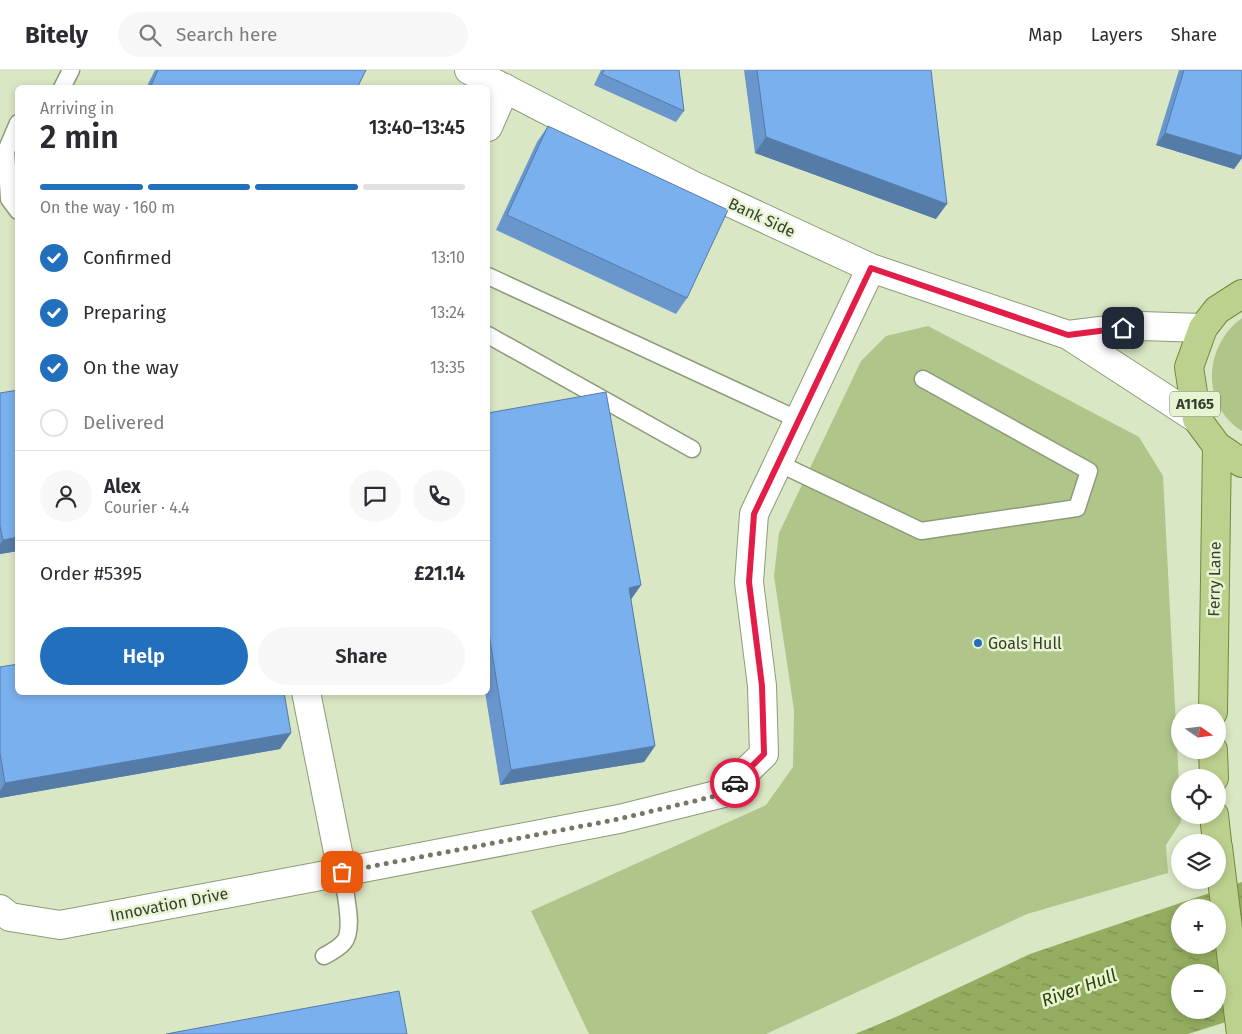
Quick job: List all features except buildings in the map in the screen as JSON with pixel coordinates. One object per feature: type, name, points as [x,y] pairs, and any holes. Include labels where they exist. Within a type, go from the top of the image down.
[{"type":"main road","name":"A1165","points":[[1242,294],[1217,310],[1202,328],[1189,367],[1197,419],[1217,446],[1242,463]]},
{"type":"main road","name":"Ferry Lane","points":[[1213,704],[1217,446]]},
{"type":"main road","points":[[1223,889],[1241,1034]]},
{"type":"street","name":"Bank Side","points":[[469,70],[692,184],[871,268],[1068,335],[1197,419]]},
{"type":"street","points":[[490,122],[505,88]]},
{"type":"street","name":"Innovation Drive","points":[[0,909],[10,917],[60,925],[619,819],[724,794],[764,754],[762,686],[749,582],[754,514],[871,268]]},
{"type":"street","name":"Bank Side","points":[[1068,335],[1141,326],[1202,328]]},
{"type":"street","points":[[307,695],[342,872]]},
{"type":"lane","points":[[64,85],[71,70]]},
{"type":"lane","points":[[15,130],[6,151],[9,199],[15,207]]},
{"type":"lane","points":[[490,277],[799,420]]},
{"type":"lane","points":[[490,336],[692,449]]},
{"type":"lane","points":[[778,462],[921,531],[1077,508],[1089,471],[923,379]]},
{"type":"lane","points":[[324,956],[337,949],[345,941],[349,930],[342,872]]},
{"type":"shaded area","points":[[1242,318],[1242,431],[1228,420],[1219,406],[1214,391],[1212,375],[1214,359],[1220,343],[1229,330]]},
{"type":"shaded area","name":"Goals Hull","points":[[928,326],[1139,437],[1163,476],[1175,704],[1171,704],[1171,759],[1178,759],[1178,769],[1171,769],[1171,824],[1180,824],[1173,834],[1171,834],[1166,845],[1168,873],[1027,914],[766,1034],[589,1034],[531,911],[766,805],[793,767],[794,710],[774,576],[779,533],[861,361],[886,336]]},
{"type":"water","name":"River Hull","points":[[1242,882],[1242,1017],[1188,1034],[855,1034],[896,1017],[1030,954],[1171,906],[1171,954],[1226,954],[1226,899],[1192,899]]},
{"type":"way so far","points":[[342,872],[619,819],[724,794],[735,783]]},
{"type":"place","name":"Goals Hull","points":[[978,643]]},
{"type":"route","points":[[735,783],[764,754],[762,686],[749,582],[754,514],[871,268],[1068,335],[1123,328]]}]
